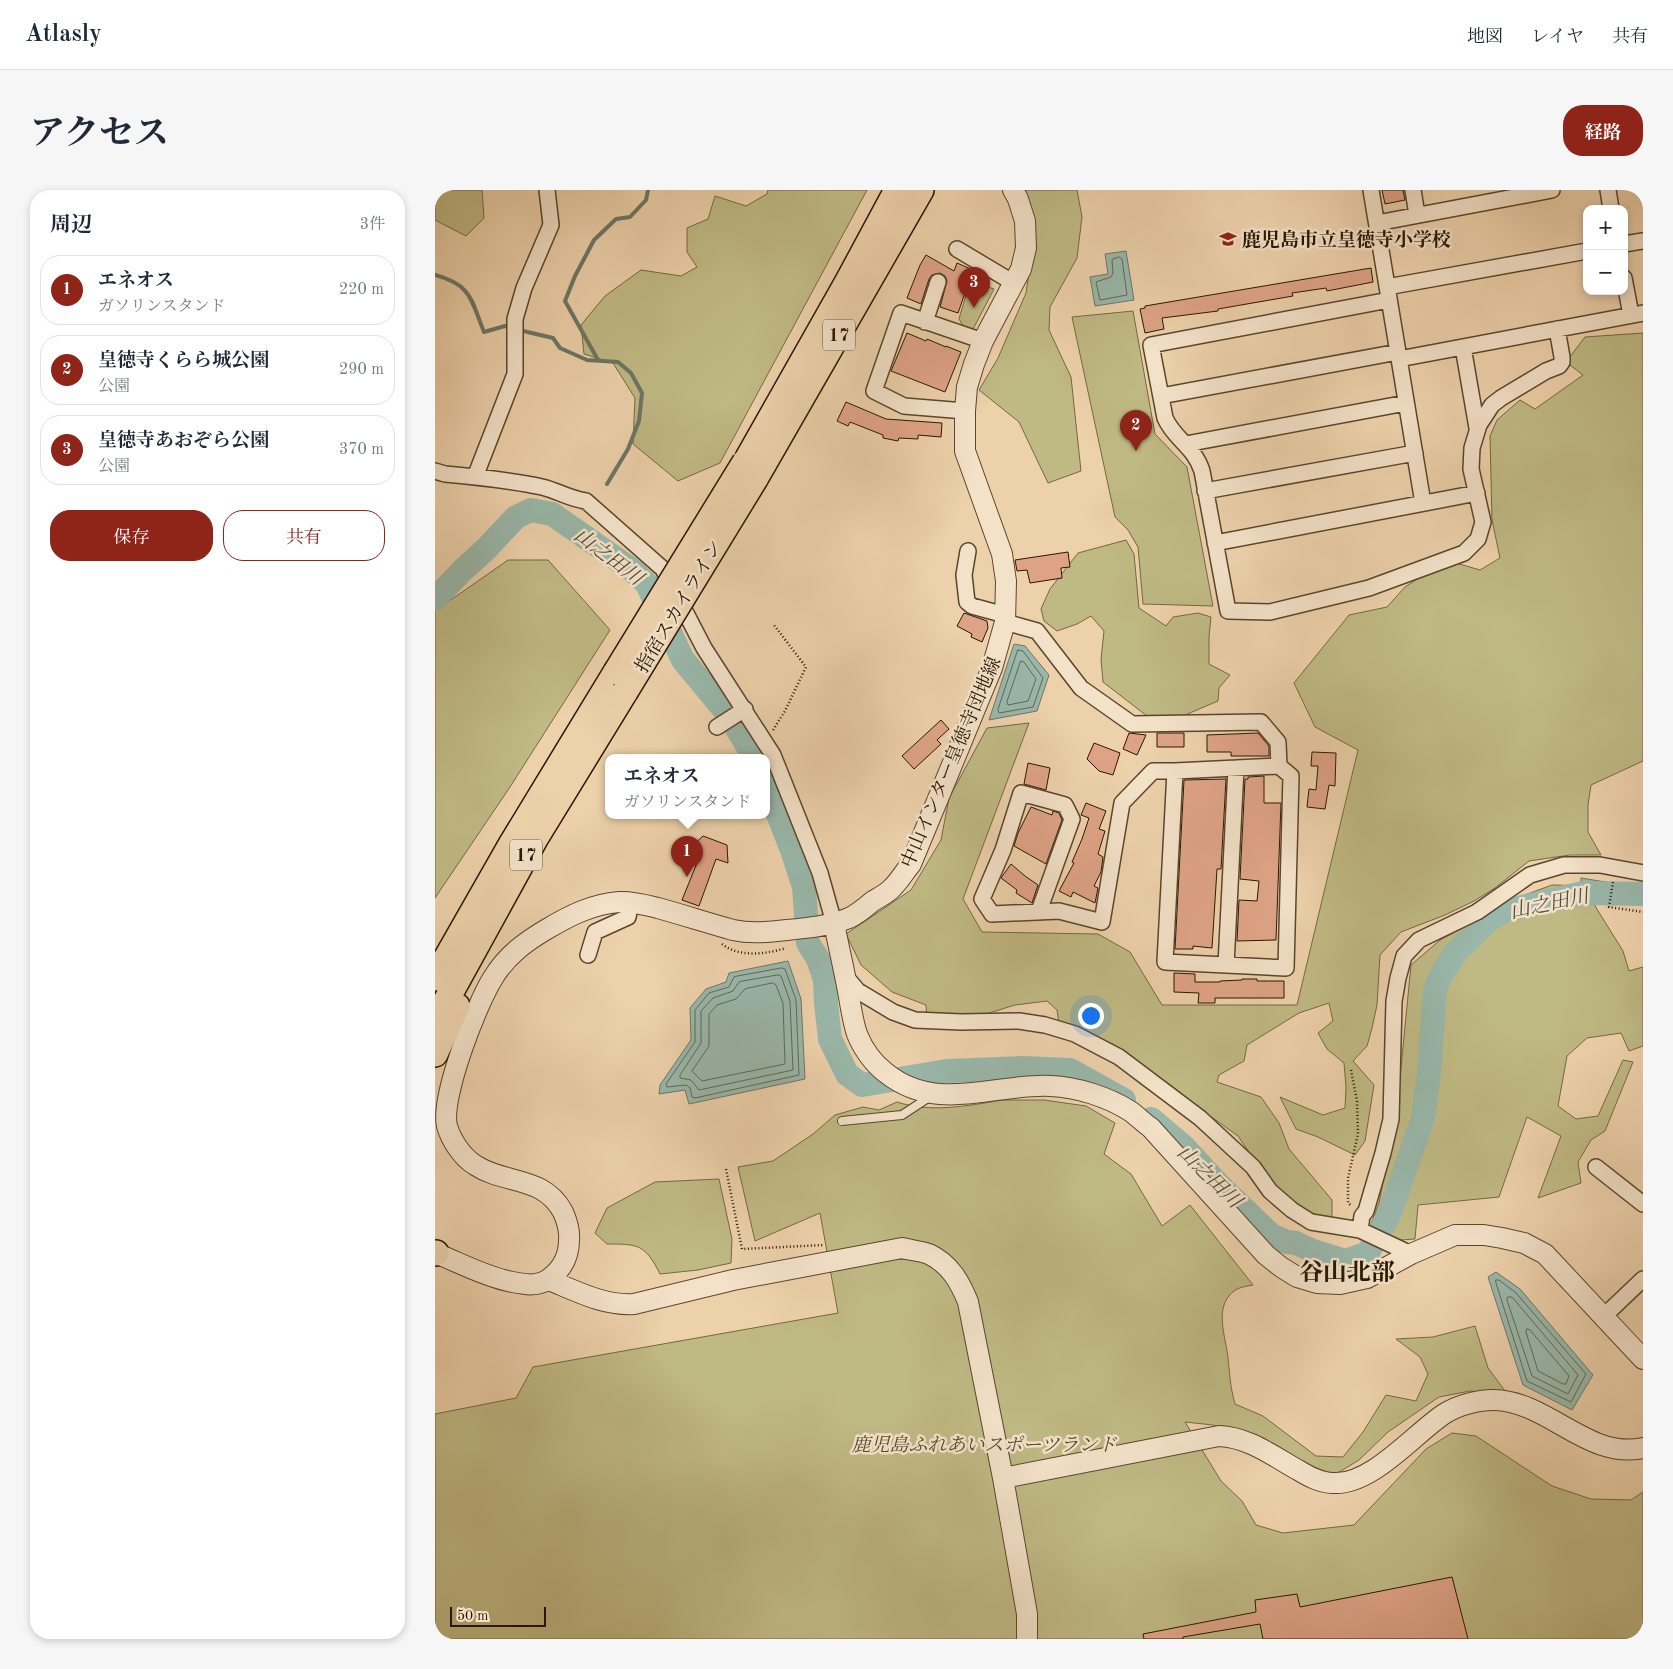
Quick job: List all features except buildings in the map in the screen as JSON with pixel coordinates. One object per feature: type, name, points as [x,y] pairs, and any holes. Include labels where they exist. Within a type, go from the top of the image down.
[{"type":"main road","name":"指宿スカイライン","points":[[750,470],[897,190]]},
{"type":"main road","name":"指宿スカイライン","points":[[435,978],[524,841],[921,190]]},
{"type":"main road","name":"指宿スカイライン","points":[[435,1021],[524,841]]},
{"type":"main road","points":[[435,946],[488,864],[524,841],[526,866],[470,976],[435,1054]]},
{"type":"street","points":[[475,477],[515,374],[515,319],[524,288],[551,225],[547,190]]},
{"type":"street","name":"中山インター皇徳寺団地線","points":[[549,1280],[561,1267],[568,1255],[570,1232],[566,1218],[559,1205],[550,1195],[536,1186],[490,1173],[474,1165],[464,1156],[451,1136],[446,1122],[447,1099],[458,1060],[483,998],[493,978],[516,949],[572,914],[586,909],[620,902],[631,903],[747,932],[828,925],[851,917],[892,889],[911,864],[992,668],[1005,618],[1006,581],[1002,554],[965,452],[965,411],[967,387],[974,364],[983,341],[1021,268],[1026,248],[1025,221],[1019,198],[1013,190]]},
{"type":"street","points":[[1371,190],[1423,503]]},
{"type":"street","points":[[1413,190],[1417,215]]},
{"type":"street","points":[[1377,222],[1552,190]]},
{"type":"street","points":[[1608,190],[1610,205]]},
{"type":"street","points":[[1628,243],[1643,241]]},
{"type":"street","points":[[957,248],[1014,283]]},
{"type":"street","points":[[1463,347],[1477,428],[1471,469],[1483,522],[1478,539],[1464,554],[1369,588],[1270,612],[1228,612],[1199,462],[1196,455],[1169,426],[1151,344],[1583,252]]},
{"type":"street","points":[[925,322],[938,282]]},
{"type":"street","points":[[1161,396],[1399,355],[1463,347],[1637,314],[1628,289]]},
{"type":"street","points":[[965,411],[905,406],[874,391],[901,313],[983,341]]},
{"type":"street","points":[[1477,428],[1489,409],[1501,398],[1546,370],[1559,366],[1562,362],[1562,357],[1557,329]]},
{"type":"street","points":[[1186,444],[1407,402]]},
{"type":"street","points":[[1205,490],[1415,453]]},
{"type":"street","points":[[435,471],[445,474],[517,482],[547,489],[573,500],[586,501],[663,569],[704,648],[773,755],[820,873],[828,925],[846,977],[857,1034],[867,1053],[880,1069],[899,1084],[928,1093],[956,1095],[1031,1085],[1054,1086],[1107,1099],[1130,1111],[1151,1128],[1266,1255],[1297,1277],[1317,1282],[1340,1284],[1354,1282],[1367,1278],[1403,1250],[1455,1235],[1484,1235],[1524,1243],[1545,1254],[1643,1360]]},
{"type":"street","points":[[1215,543],[1477,493]]},
{"type":"street","points":[[969,551],[964,575],[967,602],[972,606],[1037,631],[1081,688],[1132,724],[1261,722],[1278,742],[1279,766]]},
{"type":"street","points":[[717,727],[745,709]]},
{"type":"street","points":[[1039,911],[1072,819],[1065,804],[1021,793],[1003,850],[982,899],[992,914],[1059,911],[1102,922],[1122,803],[1153,771],[1279,766],[1291,776],[1286,968],[1165,962],[1175,771]]},
{"type":"street","points":[[1226,965],[1236,768]]},
{"type":"street","points":[[1364,1226],[1366,1211],[1391,1119],[1394,1001],[1404,956],[1419,940],[1477,912],[1530,875],[1564,865],[1599,865],[1643,874]]},
{"type":"street","points":[[588,955],[595,932],[627,917],[631,903]]},
{"type":"street","points":[[846,977],[858,991],[893,1012],[915,1020],[961,1022],[1019,1021],[1045,1025],[1075,1034],[1119,1057],[1200,1118],[1253,1166],[1270,1192],[1292,1210],[1311,1222],[1364,1226],[1403,1250]]},
{"type":"street","points":[[1595,1166],[1643,1204]]},
{"type":"street","points":[[435,1253],[502,1280],[527,1284],[537,1284],[549,1280],[607,1302],[624,1304],[634,1304],[733,1280],[902,1248],[929,1254],[947,1266],[960,1283],[968,1302],[1003,1478],[1027,1614],[1027,1639]]},
{"type":"street","points":[[1603,1318],[1643,1279]]},
{"type":"street","points":[[1003,1478],[1219,1436],[1232,1437],[1251,1444],[1313,1478],[1333,1484],[1352,1480],[1373,1471],[1444,1414],[1459,1406],[1495,1400],[1516,1404],[1540,1414],[1597,1444],[1629,1451],[1643,1448]]},
{"type":"lane","points":[[842,1121],[902,1115],[928,1093]]},
{"type":"path","points":[[765,742],[785,711],[806,667],[774,625]]},
{"type":"path","points":[[1615,868],[1609,906],[1643,912]]},
{"type":"path","points":[[1351,1070],[1357,1101],[1358,1134],[1348,1178],[1348,1203],[1364,1226]]},
{"type":"path","points":[[726,1169],[742,1249],[826,1245]]},
{"type":"green space","points":[[435,190],[482,190],[484,218],[466,236],[435,220]]},
{"type":"green space","points":[[768,190],[867,190],[720,463],[678,481],[633,444],[635,398],[613,363],[584,354],[581,325],[605,296],[641,270],[681,276],[697,267],[687,252],[687,228],[708,219],[715,196],[746,206],[767,194]]},
{"type":"green space","points":[[1022,190],[1077,190],[1082,217],[1077,258],[1050,307],[1049,330],[1071,377],[1081,471],[1048,483],[1019,422],[979,390],[998,358],[1026,293],[1034,236]]},
{"type":"green space","points":[[970,281],[994,289],[971,333],[966,331],[959,319]]},
{"type":"green space","points":[[1133,311],[1155,434],[1187,467],[1213,606],[1143,604],[1138,547],[1128,530],[1115,517],[1072,317]]},
{"type":"green space","points":[[1643,333],[1643,761],[1591,785],[1588,805],[1588,832],[1601,855],[1570,855],[1529,861],[1495,888],[1474,901],[1445,915],[1401,932],[1380,955],[1377,1005],[1372,1028],[1367,1046],[1353,1061],[1374,1085],[1365,1141],[1355,1155],[1318,1137],[1296,1129],[1280,1097],[1323,1115],[1345,1108],[1344,1063],[1327,1049],[1318,1033],[1333,1021],[1329,1003],[1299,1013],[1247,1045],[1244,1061],[1219,1075],[1217,1082],[1261,1097],[1279,1123],[1289,1149],[1332,1200],[1332,1221],[1305,1210],[1274,1189],[1238,1136],[1213,1118],[1187,1107],[1107,1042],[1059,1023],[1057,1010],[1047,1001],[1015,1005],[973,1018],[927,1021],[926,1005],[892,992],[861,965],[846,934],[911,890],[941,840],[949,798],[987,728],[1029,723],[963,899],[982,932],[1098,934],[1130,952],[1162,1005],[1297,1005],[1358,750],[1315,727],[1294,683],[1349,615],[1387,607],[1405,587],[1422,576],[1456,563],[1480,570],[1500,558],[1492,520],[1490,436],[1497,420],[1520,400],[1535,409],[1583,375],[1566,362],[1585,337]]},
{"type":"green space","points":[[1126,540],[1134,554],[1139,608],[1166,626],[1173,617],[1198,613],[1211,617],[1209,664],[1230,675],[1219,688],[1218,701],[1178,718],[1147,716],[1103,682],[1101,659],[1104,631],[1091,616],[1077,624],[1057,631],[1044,621],[1041,609],[1050,589],[1078,553]]},
{"type":"green space","points":[[508,560],[548,560],[610,630],[510,787],[435,898],[435,611]]},
{"type":"green space","points":[[1552,885],[1598,886],[1595,906],[1623,951],[1629,971],[1643,967],[1643,1046],[1629,1051],[1621,1033],[1587,1038],[1567,1056],[1558,1106],[1576,1119],[1598,1116],[1623,1060],[1633,1062],[1605,1131],[1591,1140],[1578,1162],[1581,1183],[1538,1198],[1561,1136],[1527,1117],[1499,1197],[1418,1205],[1415,1239],[1401,1240],[1369,1229],[1379,1203],[1397,1109],[1411,965],[1440,940],[1522,896]]},
{"type":"green space","name":"鹿児島ふれあいスポーツランド","points":[[1002,1100],[1044,1100],[1086,1106],[1115,1123],[1104,1154],[1131,1174],[1162,1226],[1190,1205],[1253,1285],[1234,1291],[1224,1305],[1222,1314],[1230,1381],[1235,1404],[1263,1416],[1316,1456],[1343,1457],[1363,1432],[1386,1395],[1416,1401],[1428,1374],[1420,1357],[1396,1339],[1433,1337],[1475,1326],[1488,1368],[1508,1395],[1470,1391],[1439,1397],[1388,1432],[1359,1460],[1336,1474],[1309,1472],[1246,1437],[1213,1425],[1185,1422],[1221,1481],[1242,1501],[1256,1525],[1283,1533],[1354,1525],[1426,1449],[1452,1433],[1476,1436],[1552,1486],[1591,1499],[1631,1500],[1643,1492],[1643,1639],[435,1639],[435,1414],[516,1398],[533,1367],[838,1313],[820,1213],[755,1241],[738,1167],[773,1161],[813,1134],[835,1115],[863,1107],[879,1110],[897,1102],[936,1108]]},
{"type":"green space","points":[[719,1179],[732,1239],[731,1263],[698,1270],[660,1274],[645,1251],[626,1244],[607,1244],[595,1233],[607,1208],[655,1182]]},
{"type":"water","points":[[1126,251],[1134,300],[1095,306],[1090,277],[1108,274],[1105,254]]},
{"type":"water","points":[[1014,644],[1025,646],[1049,675],[1037,711],[989,720]]},
{"type":"water","points":[[1581,878],[1643,888],[1643,905],[1581,897]]},
{"type":"water","points":[[788,961],[801,999],[805,1079],[689,1104],[685,1090],[659,1094],[660,1085],[691,1040],[690,1008],[706,989],[726,982],[729,973]]},
{"type":"water","points":[[1496,1272],[1520,1289],[1593,1375],[1572,1410],[1523,1385],[1488,1277]]},
{"type":"waterway","points":[[598,360],[565,301],[575,276],[594,240],[616,219],[630,217],[646,200],[648,190]]},
{"type":"waterway","points":[[435,275],[456,284],[469,295],[484,332],[505,326],[510,328]]},
{"type":"waterway","points":[[519,330],[553,338],[560,348],[587,360],[618,362],[631,373],[642,393],[639,421],[628,449],[607,484]]},
{"type":"waterway","name":"山之田川","points":[[435,599],[516,517],[531,510],[552,514],[631,569],[647,584],[683,660],[727,713],[753,754]]},
{"type":"waterway","name":"山之田川","points":[[770,794],[804,887],[808,943],[818,959],[825,980],[830,1039],[847,1074],[862,1085],[947,1071],[1023,1068],[1070,1070],[1124,1100]]},
{"type":"waterway","name":"山之田川","points":[[1151,1119],[1183,1146],[1218,1184],[1271,1235],[1345,1261],[1368,1253],[1389,1215],[1423,1118],[1429,1073],[1435,990],[1440,977],[1455,953],[1490,919],[1504,911],[1583,893],[1643,894]]},
{"type":"place","name":"鹿児島市立皇徳寺小学校","points":[[1228,239]]},
{"type":"place","name":"皇徳寺あおぞら公園","points":[[974,308]]},
{"type":"place","name":"皇徳寺くらら城公園","points":[[1136,451]]},
{"type":"place","name":"エネオス","points":[[687,877]]},
{"type":"district","name":"谷山北部","points":[[1347,1272]]}]
